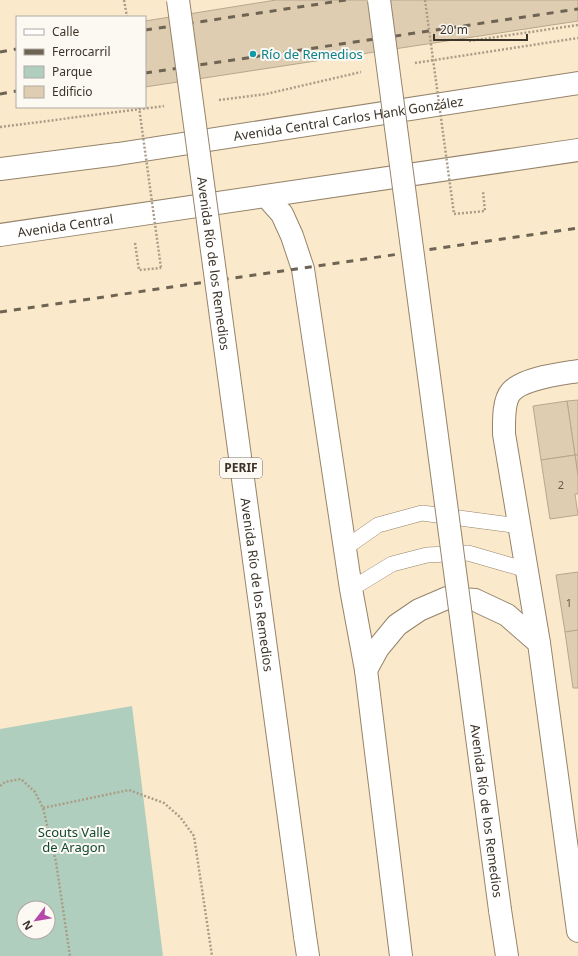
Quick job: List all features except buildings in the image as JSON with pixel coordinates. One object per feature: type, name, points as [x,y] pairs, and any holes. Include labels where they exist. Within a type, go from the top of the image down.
[{"type":"main road","name":"Avenida Río de los Remedios","points":[[178,0],[307,946]]},
{"type":"main road","name":"Avenida Río de los Remedios","points":[[379,0],[507,956]]},
{"type":"main road","name":"Avenida Central Carlos Hank González","points":[[0,169],[118,154],[578,83]]},
{"type":"main road","points":[[266,196],[578,150]]},
{"type":"main road","points":[[266,196],[282,214],[292,236],[303,269],[351,589],[366,670],[402,956]]},
{"type":"main road","name":"Avenida Central","points":[[0,235],[266,196]]},
{"type":"main road","points":[[578,371],[541,377],[522,384],[511,392],[504,412],[504,434],[539,643],[578,931]]},
{"type":"main road","points":[[366,670],[378,648],[397,625],[419,610],[447,598],[475,600],[507,615],[539,643]]},
{"type":"lane","points":[[345,548],[378,525],[422,513],[519,526]]},
{"type":"lane","points":[[351,589],[392,564],[426,556],[468,553],[527,570]]},
{"type":"path","points":[[124,0],[127,16]]},
{"type":"path","points":[[425,0],[454,214],[485,211],[481,164]]},
{"type":"path","points":[[469,40],[578,25]]},
{"type":"path","points":[[409,64],[578,38]]},
{"type":"path","points":[[218,100],[266,94],[363,71]]},
{"type":"path","points":[[0,127],[171,106]]},
{"type":"path","points":[[139,108],[161,268],[139,270]]},
{"type":"path","points":[[0,786],[5,782],[21,779],[35,792],[43,808],[56,862],[70,956]]},
{"type":"path","points":[[43,808],[129,790],[164,803],[180,817],[194,836],[212,956]]},
{"type":"green space","name":"Scouts Valle de Aragon","points":[[132,706],[163,956],[0,956],[0,729]]},
{"type":"railway","points":[[146,30],[346,0]]},
{"type":"railway","points":[[146,73],[578,9]]},
{"type":"railway","points":[[0,52],[16,49]]},
{"type":"railway","points":[[0,94],[16,91]]},
{"type":"railway","points":[[0,312],[578,228]]},
{"type":"place","name":"Río de Remedios","points":[[253,54]]}]
